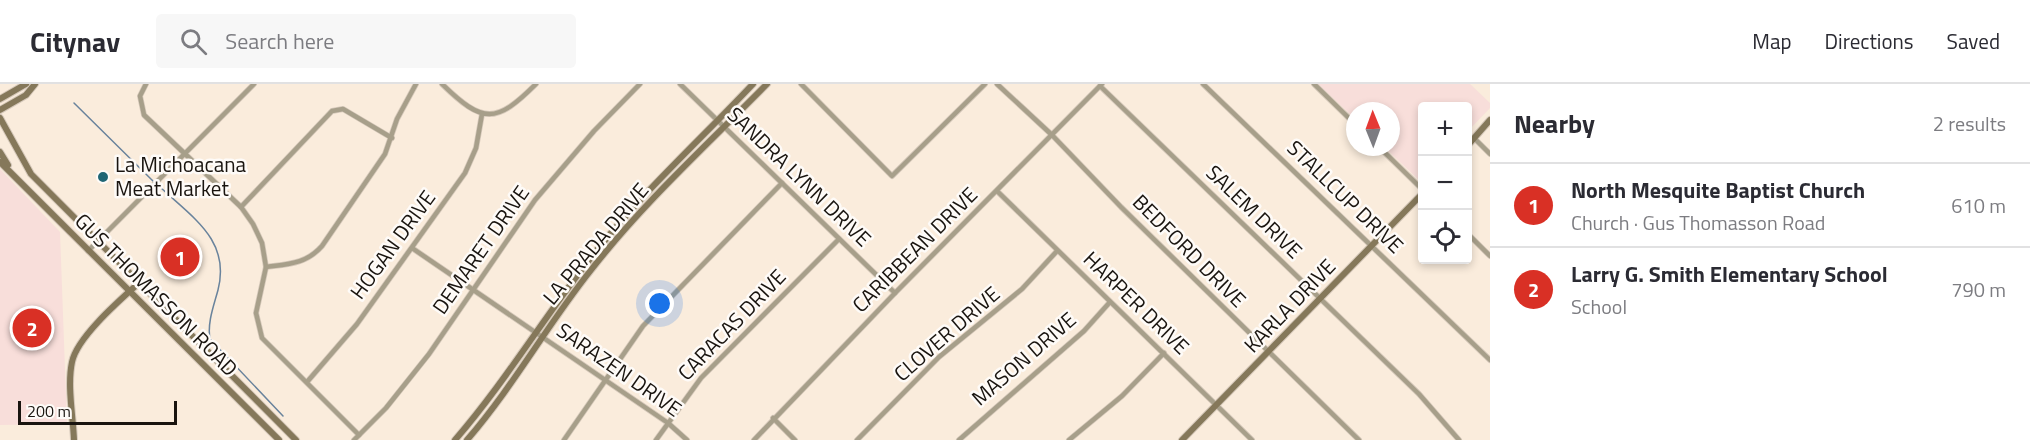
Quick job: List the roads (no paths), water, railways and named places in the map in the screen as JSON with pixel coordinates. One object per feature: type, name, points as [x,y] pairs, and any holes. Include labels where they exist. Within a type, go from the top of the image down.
[{"type":"main road","points":[[0,99],[26,84]]},
{"type":"main road","points":[[0,110],[26,95],[35,84]]},
{"type":"main road","name":"LA PRADA DRIVE","points":[[455,440],[484,406],[536,331],[599,247],[753,84]]},
{"type":"main road","name":"LA PRADA DRIVE","points":[[467,440],[494,409],[542,336],[621,234],[767,84]]},
{"type":"main road","name":"GUS THOMASSON ROAD","points":[[0,118],[28,170],[296,440]]},
{"type":"main road","points":[[1473,138],[1490,120]]},
{"type":"main road","points":[[0,152],[11,171]]},
{"type":"main road","points":[[0,162],[11,171]]},
{"type":"main road","name":"GUS THOMASSON ROAD","points":[[11,171],[88,251],[279,440]]},
{"type":"main road","name":"KARLA DRIVE","points":[[1182,440],[1418,198]]},
{"type":"main road","points":[[74,440],[71,371],[74,355],[83,339],[140,282]]},
{"type":"street","points":[[146,84],[140,96],[144,115],[241,207],[262,243],[266,267],[256,314],[258,332],[359,435]]},
{"type":"street","points":[[88,251],[254,84]]},
{"type":"street","points":[[266,267],[297,263],[315,254],[385,154],[397,119],[416,84]]},
{"type":"street","points":[[442,84],[464,104],[482,114],[496,114],[510,109],[536,84]]},
{"type":"street","name":"DEMARET DRIVE","points":[[354,440],[386,408],[429,354],[535,200],[566,161],[640,84]]},
{"type":"street","name":"SANDRA LYNN DRIVE","points":[[680,84],[895,292]]},
{"type":"street","points":[[801,84],[892,176],[985,84]]},
{"type":"street","name":"BEDFORD DRIVE","points":[[997,84],[1052,135],[1075,161],[1359,440]]},
{"type":"street","name":"STALLCUP DRIVE","points":[[1203,84],[1490,360]]},
{"type":"street","points":[[1314,84],[1346,115]]},
{"type":"street","name":"CARIBBEAN DRIVE","points":[[753,440],[895,292],[1101,85]]},
{"type":"street","name":"SALEM DRIVE","points":[[1101,85],[1419,394],[1459,440]]},
{"type":"street","points":[[241,207],[332,111],[343,109],[392,138]]},
{"type":"street","name":"HOGAN DRIVE","points":[[307,382],[357,324],[465,173],[476,148],[482,114]]},
{"type":"street","points":[[1473,138],[1490,154]]},
{"type":"street","points":[[1388,156],[1418,185]]},
{"type":"street","points":[[564,440],[643,326],[782,183]]},
{"type":"street","name":"HARPER DRIVE","points":[[996,191],[1252,440]]},
{"type":"street","name":"CARACAS DRIVE","points":[[656,440],[701,378],[839,239]]},
{"type":"street","points":[[1472,239],[1490,256]]},
{"type":"street","name":"SARAZEN DRIVE","points":[[412,248],[474,288],[668,423],[687,440]]},
{"type":"street","name":"CLOVER DRIVE","points":[[857,440],[939,357],[1022,289],[1058,251]]},
{"type":"street","name":"MASON DRIVE","points":[[959,440],[1084,331],[1110,302]]},
{"type":"street","points":[[1069,440],[1127,392],[1164,353]]},
{"type":"street","points":[[773,418],[795,440]]},
{"type":"waterway","points":[[74,103],[154,182]]},
{"type":"waterway","points":[[158,185],[205,230],[219,257],[221,272],[210,320],[210,339],[283,416]]},
{"type":"place","name":"La Michoacana Meat Market","points":[[103,177]]},
{"type":"place","name":"North Mesquite Baptist Church","points":[[180,257]]},
{"type":"place","name":"Larry G. Smith Elementary School","points":[[32,328]]}]
